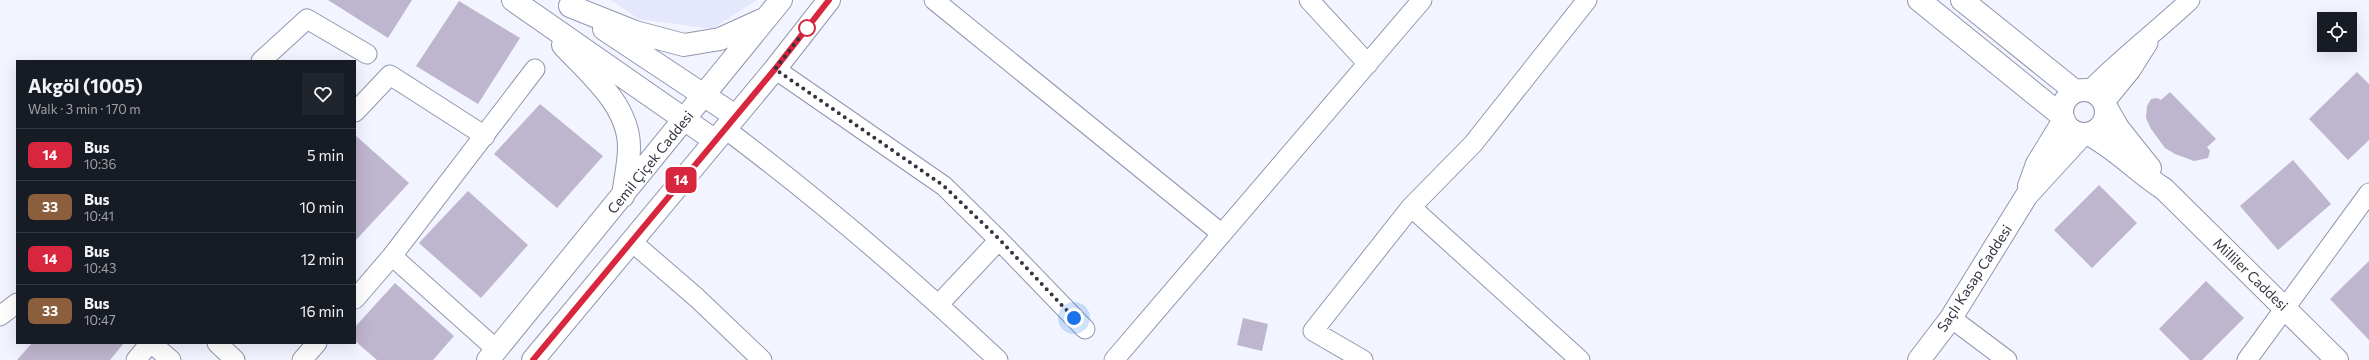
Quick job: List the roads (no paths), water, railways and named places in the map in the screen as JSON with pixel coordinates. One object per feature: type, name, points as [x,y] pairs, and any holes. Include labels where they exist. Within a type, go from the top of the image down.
[{"type":"street","points":[[513,0],[686,119],[724,128]]},
{"type":"street","name":"Cemil Çiçek Caddesi","points":[[492,355],[686,119],[702,96],[781,0]]},
{"type":"street","points":[[533,360],[724,128],[775,69],[829,0]]},
{"type":"street","points":[[934,0],[1222,234]]},
{"type":"street","points":[[1309,0],[1368,64]]},
{"type":"street","points":[[1114,360],[1422,0]]},
{"type":"street","points":[[1363,360],[1313,331],[1411,206],[1473,144],[1587,0]]},
{"type":"street","points":[[1920,0],[2063,118],[2069,128],[2086,134],[2097,130],[2104,122],[2094,98],[1962,0]]},
{"type":"street","points":[[2063,118],[2064,102],[2094,98],[2131,70],[2153,35],[2190,0]]},
{"type":"street","points":[[565,3],[635,32],[684,45],[720,38],[767,17]]},
{"type":"street","points":[[565,3],[702,96],[724,128],[800,186],[939,304],[998,360]]},
{"type":"street","points":[[537,16],[611,96],[623,120],[629,146],[623,196]]},
{"type":"street","points":[[262,60],[307,19],[367,54]]},
{"type":"street","points":[[356,298],[392,256],[535,69]]},
{"type":"street","points":[[775,69],[944,186],[1000,240],[1085,329]]},
{"type":"street","points":[[356,111],[390,75],[485,136]]},
{"type":"street","name":"Milliler Caddesi","points":[[2094,98],[2164,189]]},
{"type":"street","name":"Saçlı Kasap Caddesi","points":[[2027,195],[2037,164],[2063,118]]},
{"type":"street","name":"Saçlı Kasap Caddesi","points":[[1919,360],[1951,318],[2027,195],[2086,134]]},
{"type":"street","name":"Milliler Caddesi","points":[[2086,134],[2110,147],[2164,189],[2337,360]]},
{"type":"street","points":[[2247,360],[2284,307],[2369,193]]},
{"type":"street","points":[[1411,206],[1580,360]]},
{"type":"street","points":[[939,304],[1000,240]]},
{"type":"street","points":[[631,241],[696,298],[762,360]]},
{"type":"street","points":[[392,256],[492,355]]},
{"type":"street","points":[[0,316],[16,304]]},
{"type":"street","points":[[1951,318],[2007,360]]},
{"type":"street","points":[[136,360],[150,344]]},
{"type":"street","points":[[152,344],[171,360]]},
{"type":"street","points":[[218,344],[235,360]]},
{"type":"street","points":[[302,360],[316,344]]}]
